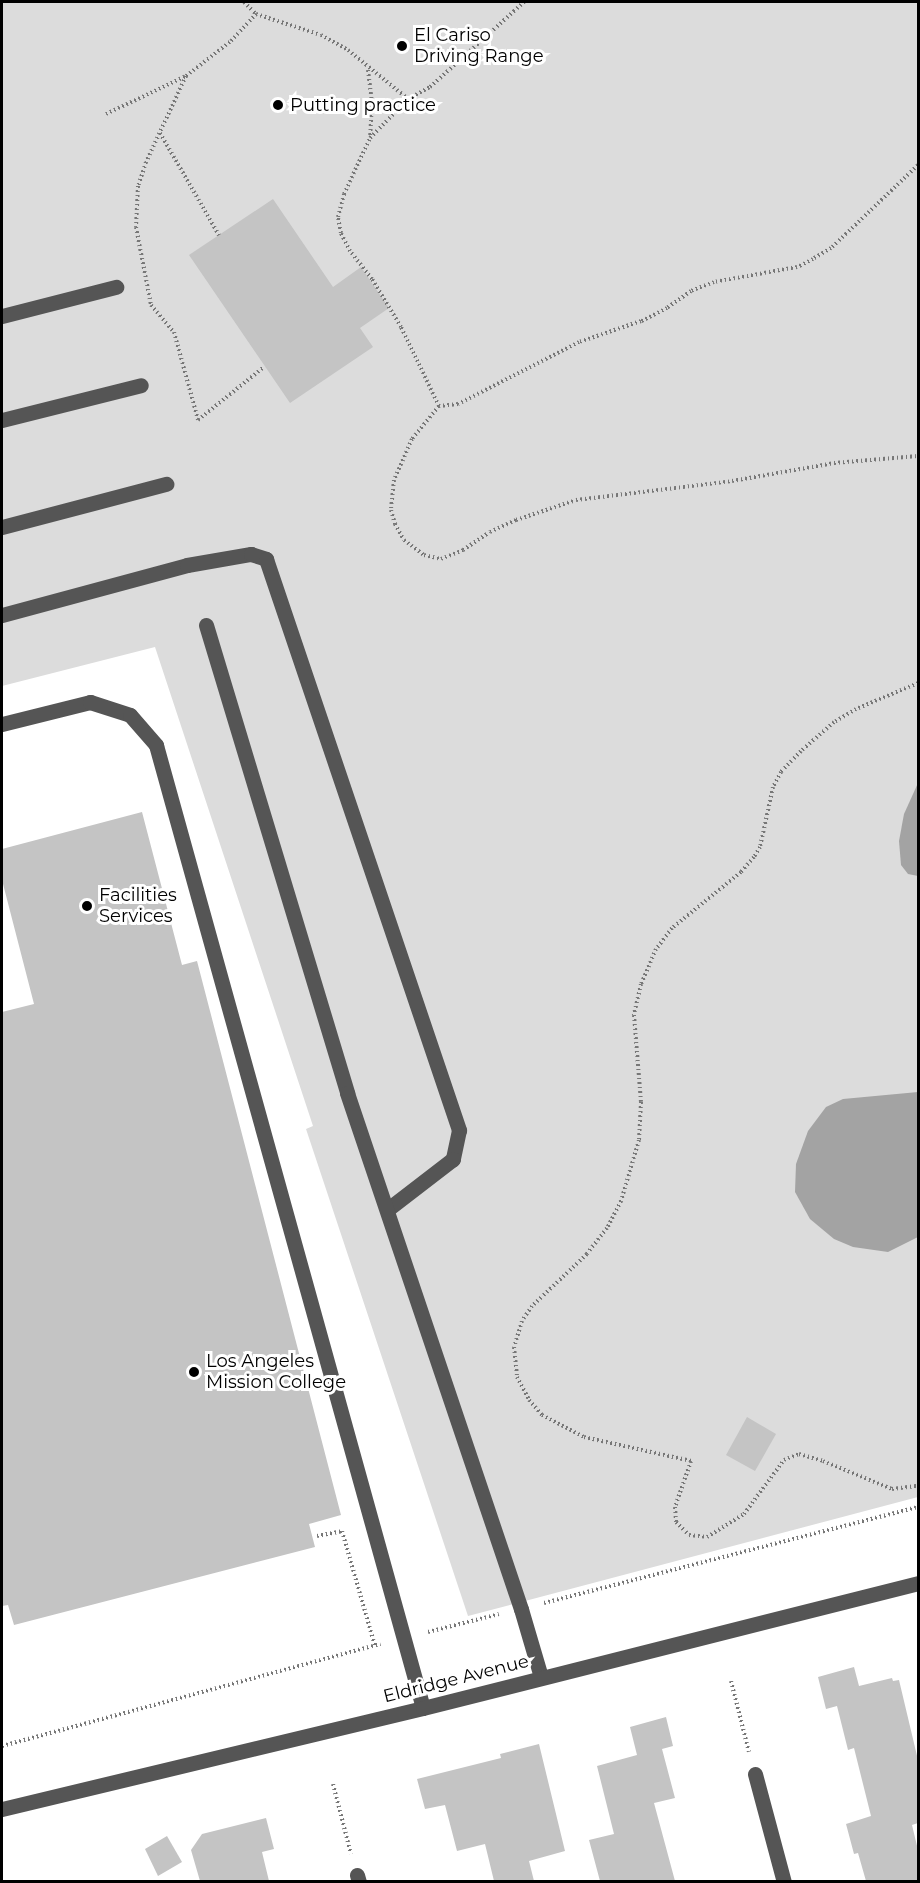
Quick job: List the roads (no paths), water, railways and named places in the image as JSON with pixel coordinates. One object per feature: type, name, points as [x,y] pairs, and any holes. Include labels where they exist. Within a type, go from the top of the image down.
[{"type":"street","points":[[2,316],[116,287]]},
{"type":"street","points":[[2,420],[141,385]]},
{"type":"street","points":[[2,527],[166,484]]},
{"type":"street","points":[[2,615],[187,565],[251,554],[266,559],[459,1130],[453,1159],[388,1209]]},
{"type":"street","points":[[206,625],[347,1093],[521,1609],[541,1677]]},
{"type":"street","points":[[2,724],[90,702],[130,715],[156,745],[423,1708]]},
{"type":"street","name":"Eldridge Avenue","points":[[2,1809],[423,1708],[918,1583]]},
{"type":"street","points":[[755,1773],[784,1881]]},
{"type":"place","name":"El Cariso Driving Range","points":[[402,46]]},
{"type":"place","name":"Putting practice","points":[[278,105]]},
{"type":"place","name":"Facilities Services","points":[[87,906]]},
{"type":"place","name":"Los Angeles Mission College","points":[[194,1372]]}]
